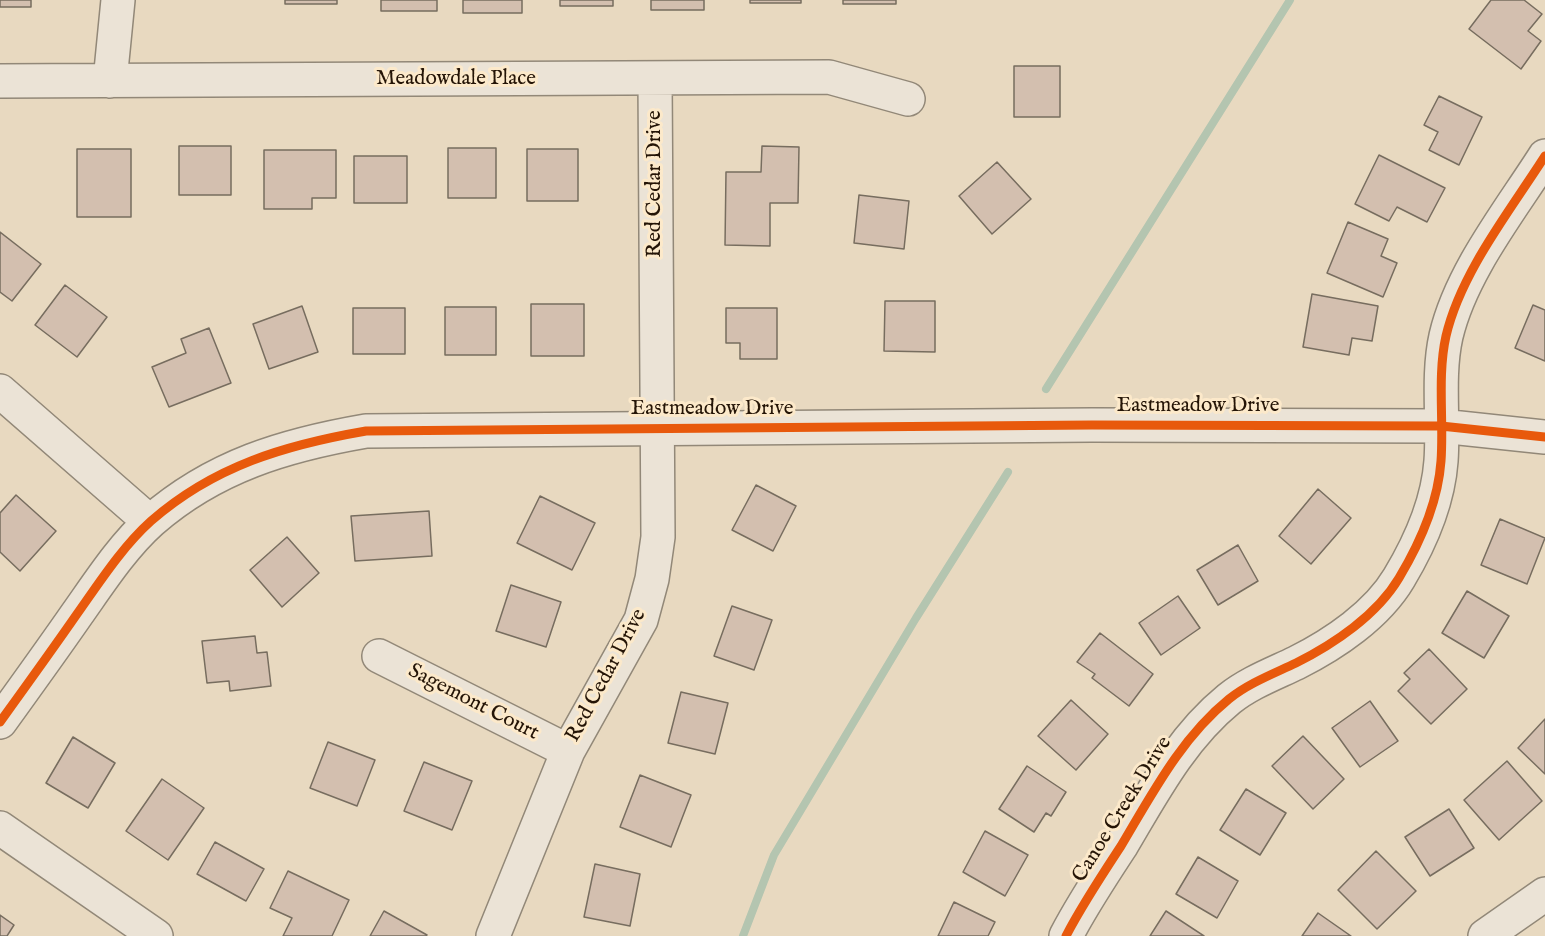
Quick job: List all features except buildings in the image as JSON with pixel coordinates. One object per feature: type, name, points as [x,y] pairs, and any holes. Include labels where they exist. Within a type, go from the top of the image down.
[{"type":"street","points":[[110,81],[118,0]]},
{"type":"street","name":"Meadowdale Place","points":[[0,81],[655,80],[829,77],[908,99]]},
{"type":"street","name":"Red Cedar Drive","points":[[493,936],[568,752],[641,620],[652,579],[658,537],[655,80]]},
{"type":"street","name":"Canoe Creek Drive","points":[[1066,936],[1169,767],[1195,731],[1229,699],[1260,679],[1335,641],[1367,615],[1398,581],[1420,540],[1434,501],[1441,463],[1445,339],[1455,303],[1471,273],[1545,156]]},
{"type":"street","points":[[0,391],[150,522]]},
{"type":"street","name":"Eastmeadow Drive","points":[[0,722],[105,574],[150,522],[205,482],[256,457],[307,441],[366,431],[657,428],[1442,426],[1545,437]]},
{"type":"street","name":"Sagemont Court","points":[[379,656],[568,752]]},
{"type":"street","points":[[0,828],[156,936]]},
{"type":"street","points":[[1485,936],[1545,894]]},
{"type":"waterway","points":[[1046,389],[1290,0]]},
{"type":"waterway","points":[[743,936],[774,855],[916,618],[1008,472]]},
{"type":"cycle path","points":[[1066,936],[1156,787],[1196,731],[1237,693],[1296,663],[1354,627],[1379,604],[1399,578],[1421,537],[1436,492],[1442,446],[1443,351],[1453,312],[1475,265],[1545,156]]},
{"type":"cycle path","points":[[0,722],[111,566],[151,521],[175,502],[225,472],[279,451],[366,431],[1092,425],[1441,426],[1545,437]]}]
